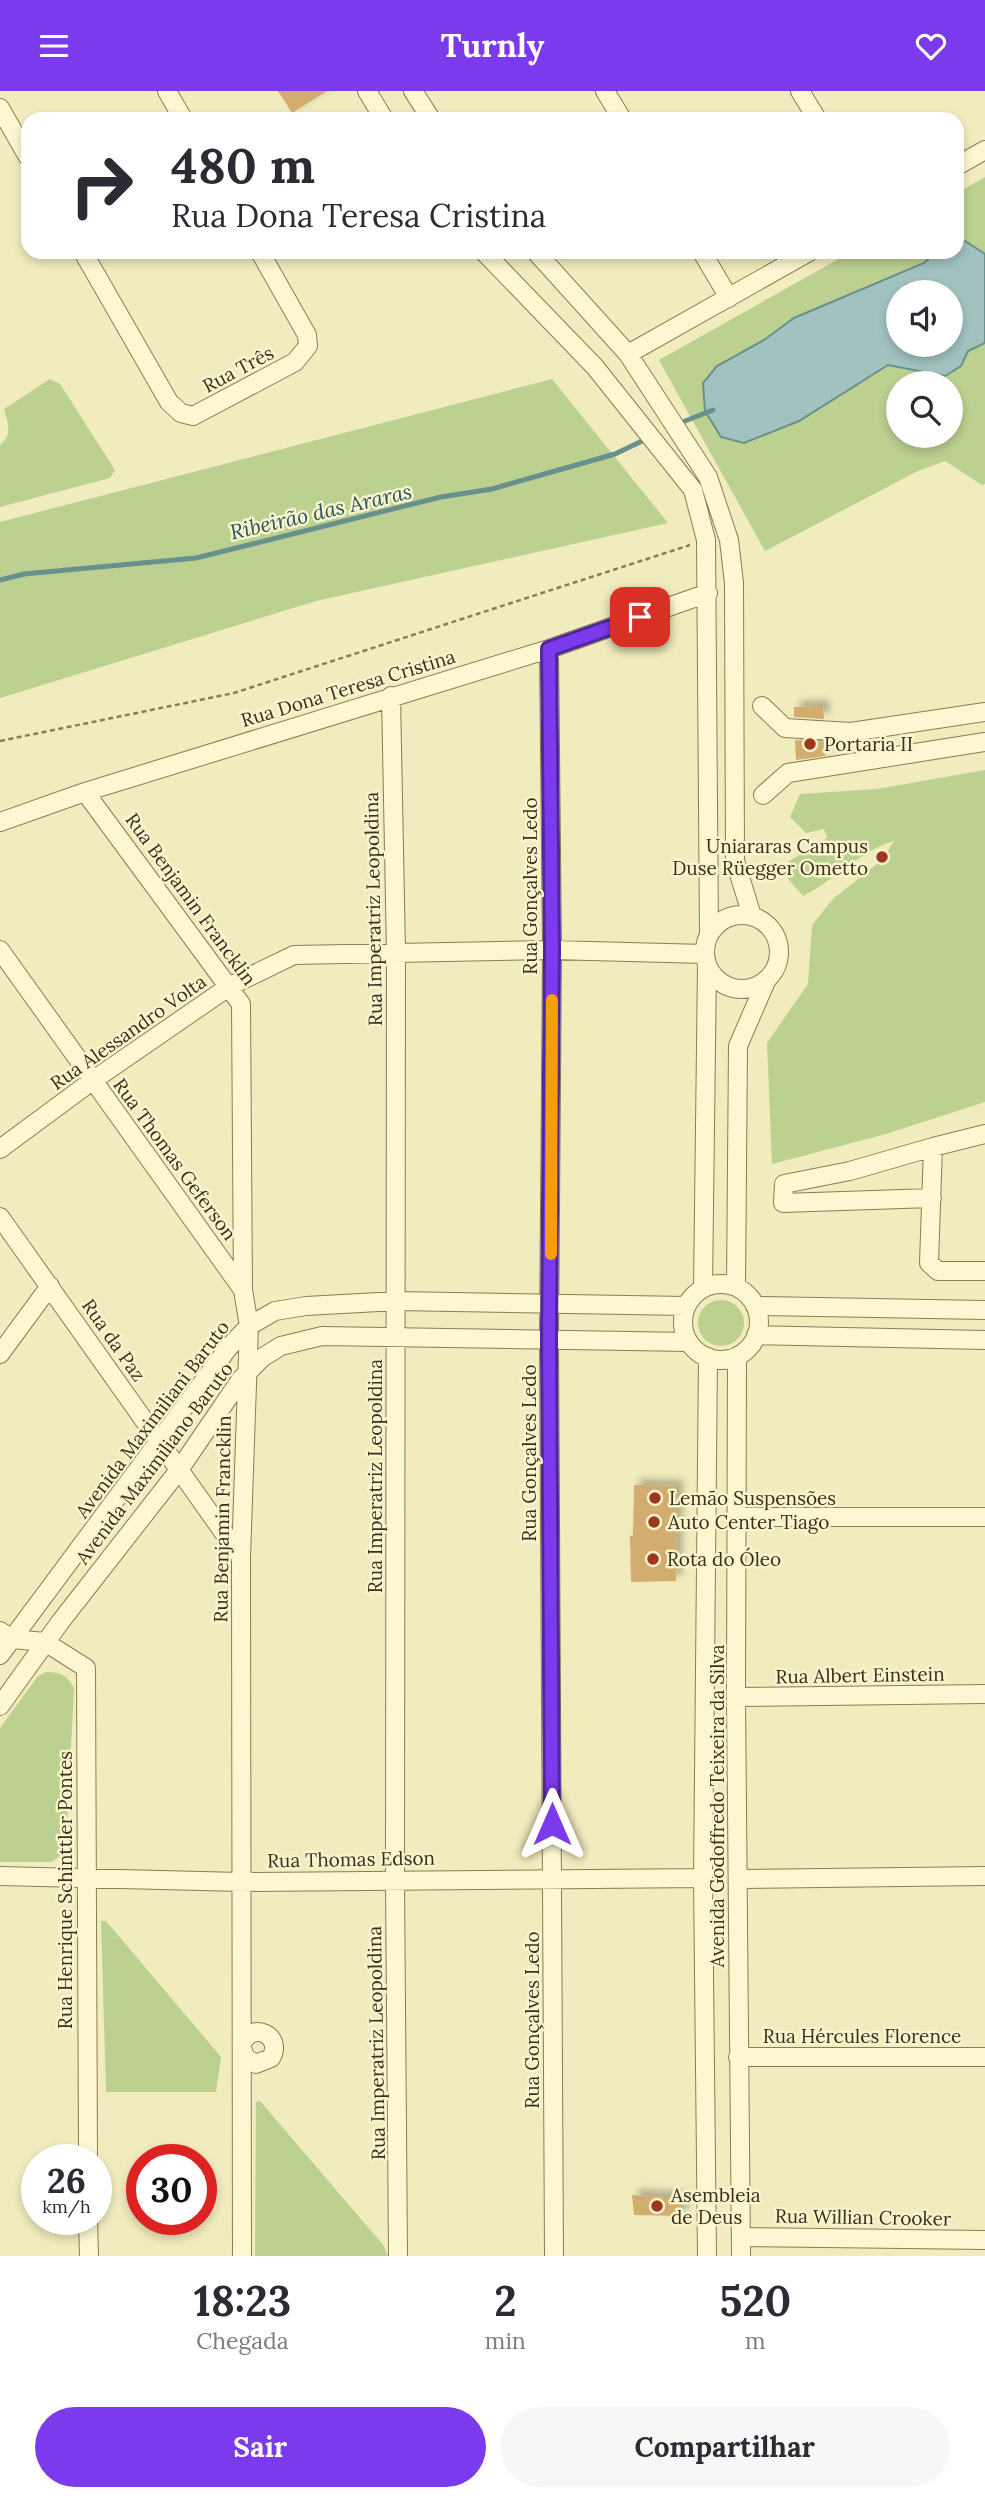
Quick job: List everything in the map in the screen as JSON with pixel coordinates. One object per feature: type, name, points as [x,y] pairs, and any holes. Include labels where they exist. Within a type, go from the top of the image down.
[{"type":"street","points":[[167,91],[179,112]]},
{"type":"street","points":[[367,91],[380,112]]},
{"type":"street","points":[[413,91],[426,112]]},
{"type":"street","points":[[605,91],[618,112]]},
{"type":"street","points":[[800,91],[813,112]]},
{"type":"street","points":[[0,108],[21,145]]},
{"type":"street","points":[[964,162],[985,150]]},
{"type":"street","name":"Rua Três","points":[[87,259],[169,402],[181,413],[193,416],[295,362],[308,346],[307,335],[264,259]]},
{"type":"street","points":[[491,259],[595,367],[693,491],[706,540],[709,936],[706,960],[703,1288]]},
{"type":"street","points":[[542,259],[628,354],[708,477],[729,540],[734,583],[735,861],[752,916]]},
{"type":"street","points":[[706,259],[729,298]]},
{"type":"street","points":[[628,354],[797,259]]},
{"type":"street","name":"Rua Dona Teresa Cristina","points":[[0,822],[85,792],[549,649],[708,593]]},
{"type":"street","name":"Rua Gonçalves Ledo","points":[[549,649],[552,950],[549,1338],[554,2256]]},
{"type":"street","name":"Rua Imperatriz Leopoldina","points":[[391,696],[396,953],[395,1880],[398,2256]]},
{"type":"street","points":[[762,706],[785,728],[851,732],[985,712]]},
{"type":"street","points":[[763,795],[788,773],[985,742]]},
{"type":"street","name":"Rua Benjamin Francklin","points":[[85,792],[241,1004],[243,1290],[249,1326],[241,1557],[242,2256]]},
{"type":"street","points":[[709,936],[718,923],[728,917],[752,916],[773,931],[778,943],[779,956],[775,968],[767,979],[738,1046],[736,1287]]},
{"type":"street","name":"Rua Thomas Geferson","points":[[0,950],[243,1290]]},
{"type":"street","name":"Rua Alessandro Volta","points":[[0,1149],[92,1081],[230,986],[294,955],[552,950],[706,960]]},
{"type":"street","points":[[706,960],[722,983],[733,988],[757,986],[767,979]]},
{"type":"street","points":[[932,1198],[783,1203],[784,1184],[850,1171],[985,1134]]},
{"type":"street","points":[[933,1147],[929,1263],[938,1271],[985,1271]]},
{"type":"street","points":[[850,1171],[851,1201]]},
{"type":"street","points":[[811,1179],[814,1203]]},
{"type":"street","name":"Rua da Paz","points":[[0,1217],[241,1557]]},
{"type":"street","points":[[719,1284],[736,1287],[751,1298],[755,1306],[759,1326],[756,1335],[752,1344],[737,1356],[723,1359],[708,1357],[697,1351],[689,1342],[683,1325],[686,1307],[693,1296],[703,1288],[719,1284]]},
{"type":"street","points":[[0,1354],[50,1286]]},
{"type":"street","name":"Avenida Maximiliani Baruto","points":[[0,1655],[6,1635],[229,1346],[249,1326],[275,1311],[306,1306],[397,1301],[686,1307]]},
{"type":"street","points":[[755,1306],[985,1310]]},
{"type":"street","points":[[756,1335],[985,1340]]},
{"type":"street","name":"Avenida Maximiliano Baruto","points":[[0,1706],[45,1642],[179,1470],[247,1373],[262,1357],[281,1346],[321,1336],[689,1342]]},
{"type":"street","name":"Avenida Godoffredo Teixeira da Silva","points":[[737,1356],[736,1697],[741,2256]]},
{"type":"street","name":"Avenida Godoffredo Teixeira da Silva","points":[[707,2256],[703,1878],[708,1357]]},
{"type":"street","points":[[737,1517],[985,1517]]},
{"type":"street","points":[[6,1635],[45,1642]]},
{"type":"street","name":"Rua Henrique Schinttler Pontes","points":[[45,1642],[86,1668],[88,2144]]},
{"type":"street","name":"Rua Albert Einstein","points":[[736,1697],[985,1694]]},
{"type":"street","name":"Rua Thomas Edson","points":[[0,1876],[241,1882],[703,1878]]},
{"type":"street","points":[[739,1878],[985,1876]]},
{"type":"street","name":"Rua Hércules Florence","points":[[738,2057],[985,2057]]},
{"type":"street","points":[[89,2235],[89,2256]]},
{"type":"street","name":"Rua Willian Crooker","points":[[741,2237],[985,2239]]},
{"type":"path","points":[[0,741],[234,693],[706,540]]},
{"type":"green space","points":[[985,177],[985,484],[982,485],[945,461],[918,471],[765,551],[659,360],[839,259],[964,259],[964,189]]},
{"type":"green space","points":[[50,379],[60,384],[115,470],[110,478],[0,507],[0,445],[7,437],[8,428],[4,409]]},
{"type":"green space","points":[[552,379],[668,523],[316,601],[0,698],[0,522]]},
{"type":"green space","points":[[985,770],[985,1102],[886,1134],[772,1164],[767,1043],[808,984],[812,925],[833,899],[882,860],[894,841],[870,852],[803,896],[788,879],[788,862],[827,838],[824,829],[806,833],[790,817],[800,794],[877,789]]},
{"type":"green space","points":[[721,1300],[737,1307],[744,1323],[737,1339],[721,1346],[705,1339],[698,1323],[705,1307]]},
{"type":"green space","points":[[46,1672],[63,1675],[74,1688],[66,1845],[62,1854],[52,1862],[0,1862],[0,1728],[38,1676]]},
{"type":"green space","points":[[101,1921],[106,1921],[221,2057],[216,2092],[106,2092]]},
{"type":"green space","points":[[260,2101],[384,2246],[388,2256],[255,2256],[256,2102]]},
{"type":"water","points":[[964,241],[985,254],[985,343],[968,351],[961,366],[953,371],[919,371],[888,365],[799,421],[744,443],[721,437],[705,411],[703,383],[717,366],[764,340],[794,318],[928,259],[964,259]]},
{"type":"building","points":[[278,91],[327,91],[294,112]]},
{"type":"building","points":[[823,706],[824,719],[794,717],[794,707]]},
{"type":"building","points":[[795,740],[824,742],[825,756],[796,760]]},
{"type":"building","points":[[634,1485],[677,1486],[676,1581],[631,1582],[630,1536],[633,1536]]},
{"type":"building","name":"Asembleia de Deus","points":[[632,2195],[682,2198],[682,2216],[634,2215]]},
{"type":"waterway","name":"Ribeirão das Araras","points":[[685,421],[713,410]]},
{"type":"waterway","name":"Ribeirão das Araras","points":[[0,580],[24,574],[196,558],[441,497],[492,489],[615,454],[642,441]]},
{"type":"slow traffic","points":[[551,1254],[552,1000]]},
{"type":"place","name":"Portaria II","points":[[810,744]]},
{"type":"place","name":"Uniararas Campus Duse Rüegger Ometto","points":[[882,857]]},
{"type":"place","name":"Lemão Suspensões","points":[[655,1498]]},
{"type":"place","name":"Auto Center Tiago","points":[[654,1522]]},
{"type":"place","name":"Rota do Óleo","points":[[653,1559]]},
{"type":"place","name":"Asembleia de Deus","points":[[657,2206]]},
{"type":"route","points":[[552,1824],[549,1338],[552,950],[549,649],[640,617]]}]
